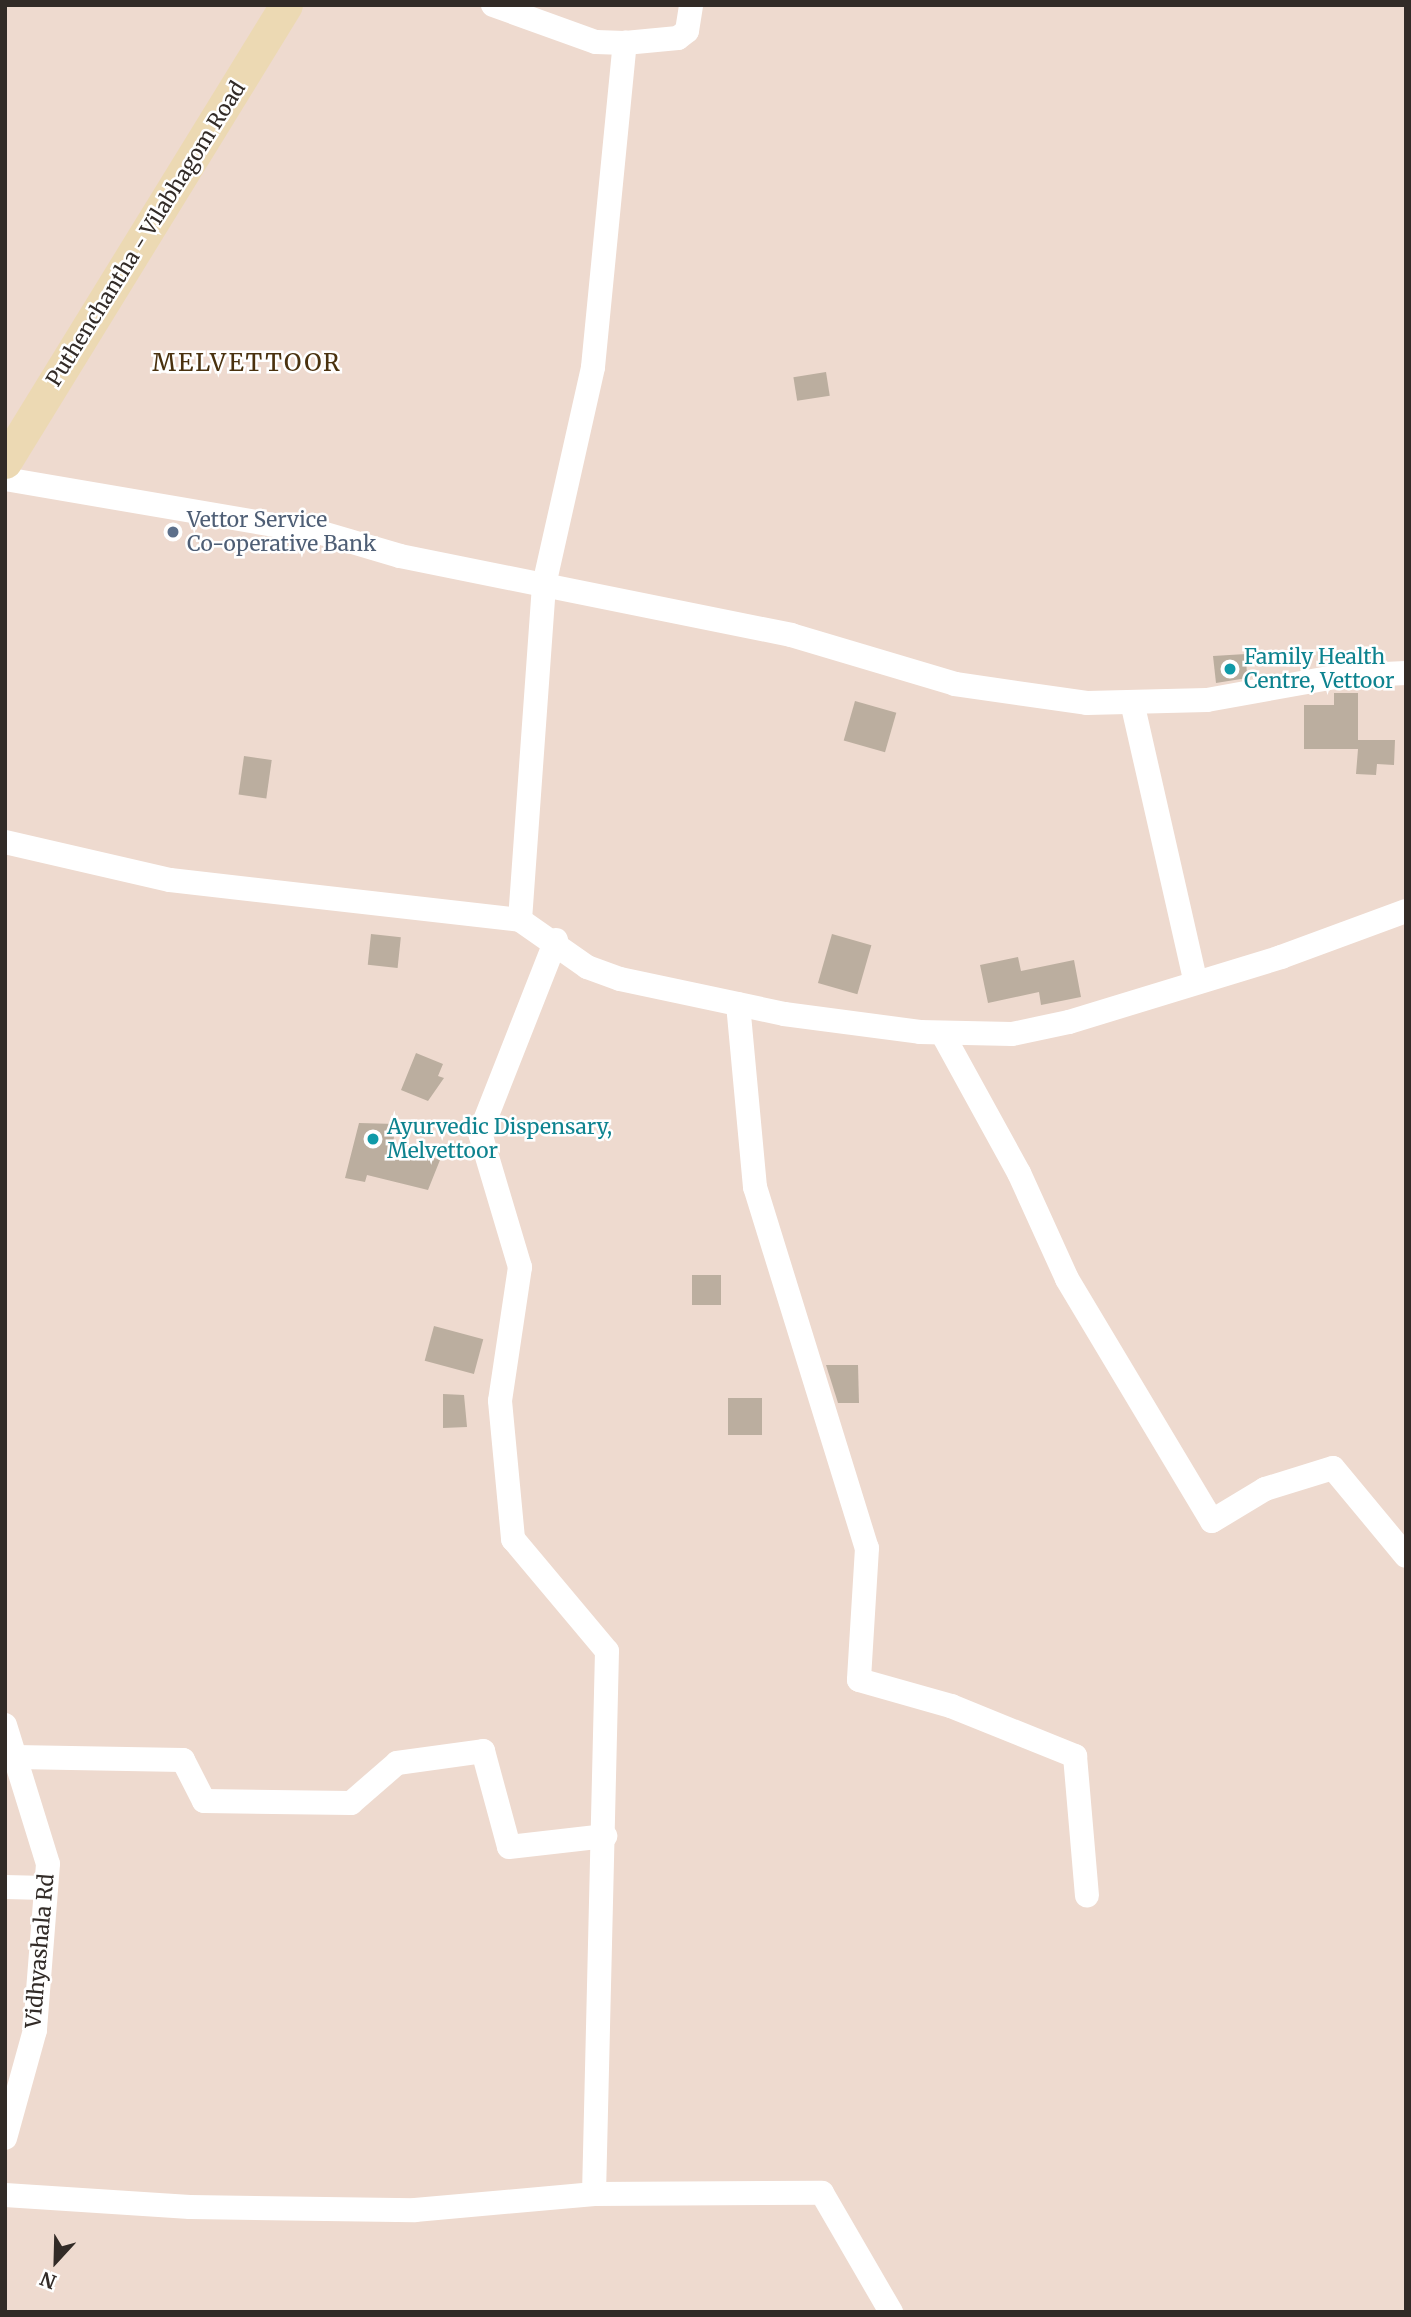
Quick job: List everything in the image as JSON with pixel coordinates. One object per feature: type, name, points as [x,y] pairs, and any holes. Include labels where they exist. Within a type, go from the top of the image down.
[{"type":"main road","name":"Puthenchantha - Vilabhagom Road","points":[[5,462],[286,5]]},
{"type":"street","points":[[493,5],[596,42],[625,43],[678,38],[687,31],[691,5]]},
{"type":"street","points":[[520,920],[544,585],[593,367],[625,43]]},
{"type":"street","points":[[5,479],[322,533],[544,585],[790,635],[955,684],[1087,703],[1207,700],[1341,676],[1406,673]]},
{"type":"street","points":[[1132,702],[1195,979]]},
{"type":"street","points":[[5,842],[170,880],[520,920],[556,940],[598,971],[738,1004],[942,1034],[1012,1034],[1160,997],[1195,979],[1282,957],[1406,911]]},
{"type":"street","points":[[556,940],[480,1133],[520,1267],[500,1401],[513,1539],[607,1651],[606,1836],[594,2194]]},
{"type":"street","points":[[738,1004],[755,1187],[867,1548],[859,1680],[951,1706],[1075,1756],[1087,1895]]},
{"type":"street","points":[[942,1034],[1019,1173],[1066,1279],[1212,1521],[1265,1489],[1333,1468],[1406,1556]]},
{"type":"street","name":"Vidhyashala Rd","points":[[5,1725],[48,1864],[35,2030],[5,2138]]},
{"type":"street","points":[[15,1756],[183,1760],[204,1801],[351,1803],[397,1763],[483,1751],[509,1847],[606,1836]]},
{"type":"street","points":[[5,1886],[46,1888]]},
{"type":"street","points":[[5,2195],[190,2207],[415,2210],[594,2194],[822,2193],[891,2312]]},
{"type":"building","points":[[826,372],[830,396],[797,401],[793,377]]},
{"type":"building","name":"Family Health Centre, Vettoor","points":[[1246,654],[1247,678],[1216,683],[1213,656]]},
{"type":"building","points":[[1334,693],[1358,693],[1358,740],[1395,740],[1394,765],[1377,764],[1376,775],[1356,774],[1358,749],[1304,749],[1304,705],[1334,705]]},
{"type":"building","points":[[855,701],[896,713],[885,752],[844,740]]},
{"type":"building","points":[[244,756],[272,760],[266,799],[239,795]]},
{"type":"building","points":[[371,934],[401,937],[398,968],[368,965]]},
{"type":"building","points":[[832,934],[871,945],[857,994],[818,983]]},
{"type":"building","points":[[1018,957],[1021,971],[1074,960],[1081,997],[1041,1005],[1039,992],[988,1003],[980,965]]},
{"type":"building","points":[[416,1053],[443,1064],[438,1076],[444,1078],[428,1101],[401,1090]]},
{"type":"building","points":[[359,1123],[396,1124],[393,1143],[440,1160],[428,1190],[367,1175],[365,1182],[345,1178]]},
{"type":"building","points":[[692,1275],[721,1275],[721,1305],[692,1305]]},
{"type":"building","points":[[434,1326],[483,1339],[474,1374],[425,1361]]},
{"type":"building","points":[[826,1365],[858,1365],[859,1403],[838,1403]]},
{"type":"building","points":[[443,1394],[464,1395],[467,1427],[443,1428]]},
{"type":"building","points":[[728,1398],[762,1398],[762,1435],[728,1435]]},
{"type":"place","name":"Vettor Service Co-operative Bank","points":[[173,532]]},
{"type":"place","name":"Family Health Centre, Vettoor","points":[[1230,669]]},
{"type":"place","name":"Ayurvedic Dispensary, Melvettoor","points":[[373,1139]]},
{"type":"district","name":"MELVETTOOR","points":[[247,363]]}]
